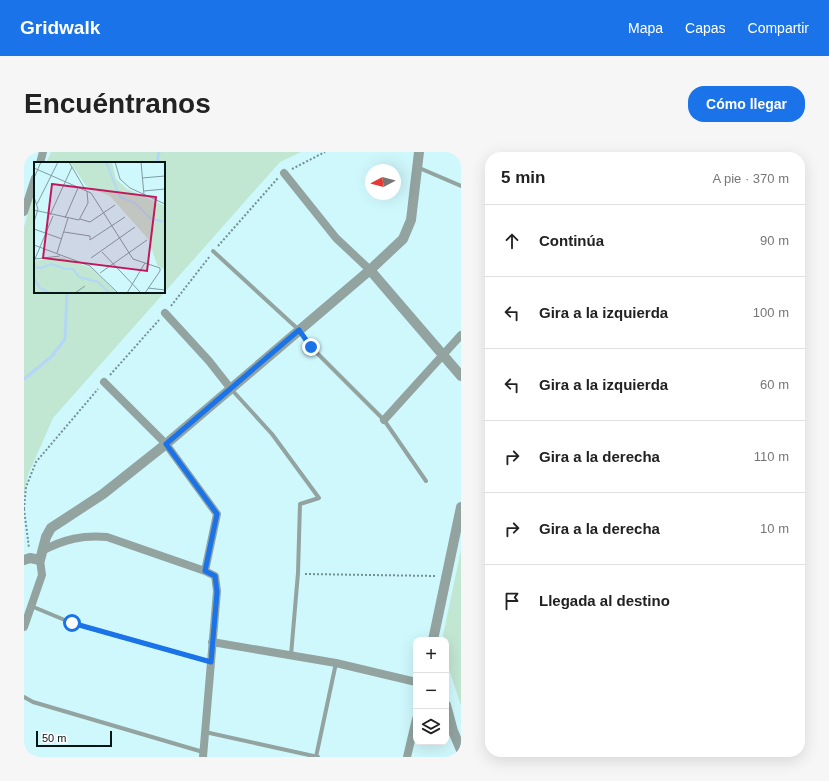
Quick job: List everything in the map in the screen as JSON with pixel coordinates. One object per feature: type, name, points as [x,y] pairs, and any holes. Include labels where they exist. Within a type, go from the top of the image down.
[{"type":"street","points":[[40,162],[43,152]]},
{"type":"street","points":[[34,557],[51,528],[103,494],[166,444],[370,270],[403,239],[411,220],[416,167],[419,152]]},
{"type":"street","points":[[284,173],[336,238],[370,270],[461,376]]},
{"type":"street","points":[[24,212],[34,181]]},
{"type":"street","points":[[165,313],[209,361],[231,389]]},
{"type":"street","points":[[384,420],[461,335]]},
{"type":"street","points":[[104,382],[166,444],[217,514],[205,571]]},
{"type":"street","points":[[433,637],[461,507]]},
{"type":"street","points":[[34,557],[71,538],[91,535],[107,537],[205,571],[215,576],[217,592],[203,755]]},
{"type":"street","points":[[24,627],[42,575],[34,557]]},
{"type":"street","points":[[212,642],[336,663],[413,681]]},
{"type":"street","points":[[447,709],[453,731],[461,750]]},
{"type":"street","points":[[406,757],[413,730]]},
{"type":"lane","points":[[416,167],[461,186]]},
{"type":"lane","points":[[213,251],[299,330],[311,347],[384,420],[426,481]]},
{"type":"lane","points":[[231,389],[272,434],[319,498],[300,504],[298,573],[291,656]]},
{"type":"lane","points":[[31,606],[72,623],[211,662]]},
{"type":"lane","points":[[206,732],[317,757],[336,663]]},
{"type":"lane","points":[[24,697],[33,702],[203,755]]},
{"type":"path","points":[[24,509],[34,557]]},
{"type":"path","points":[[298,573],[446,577]]},
{"type":"green space","points":[[51,152],[301,152],[280,162],[165,292],[165,162],[46,162]]},
{"type":"green space","points":[[34,191],[34,293],[164,293],[53,418],[28,475],[24,496],[24,227]]},
{"type":"green space","points":[[461,550],[461,706],[449,669],[449,637],[443,637]]},
{"type":"waterway","points":[[157,162],[159,152]]},
{"type":"waterway","points":[[24,379],[51,357],[65,339],[67,293]]},
{"type":"route","points":[[72,623],[211,662],[217,592],[215,576],[205,571],[217,514],[166,444],[299,330],[311,347]]}]
